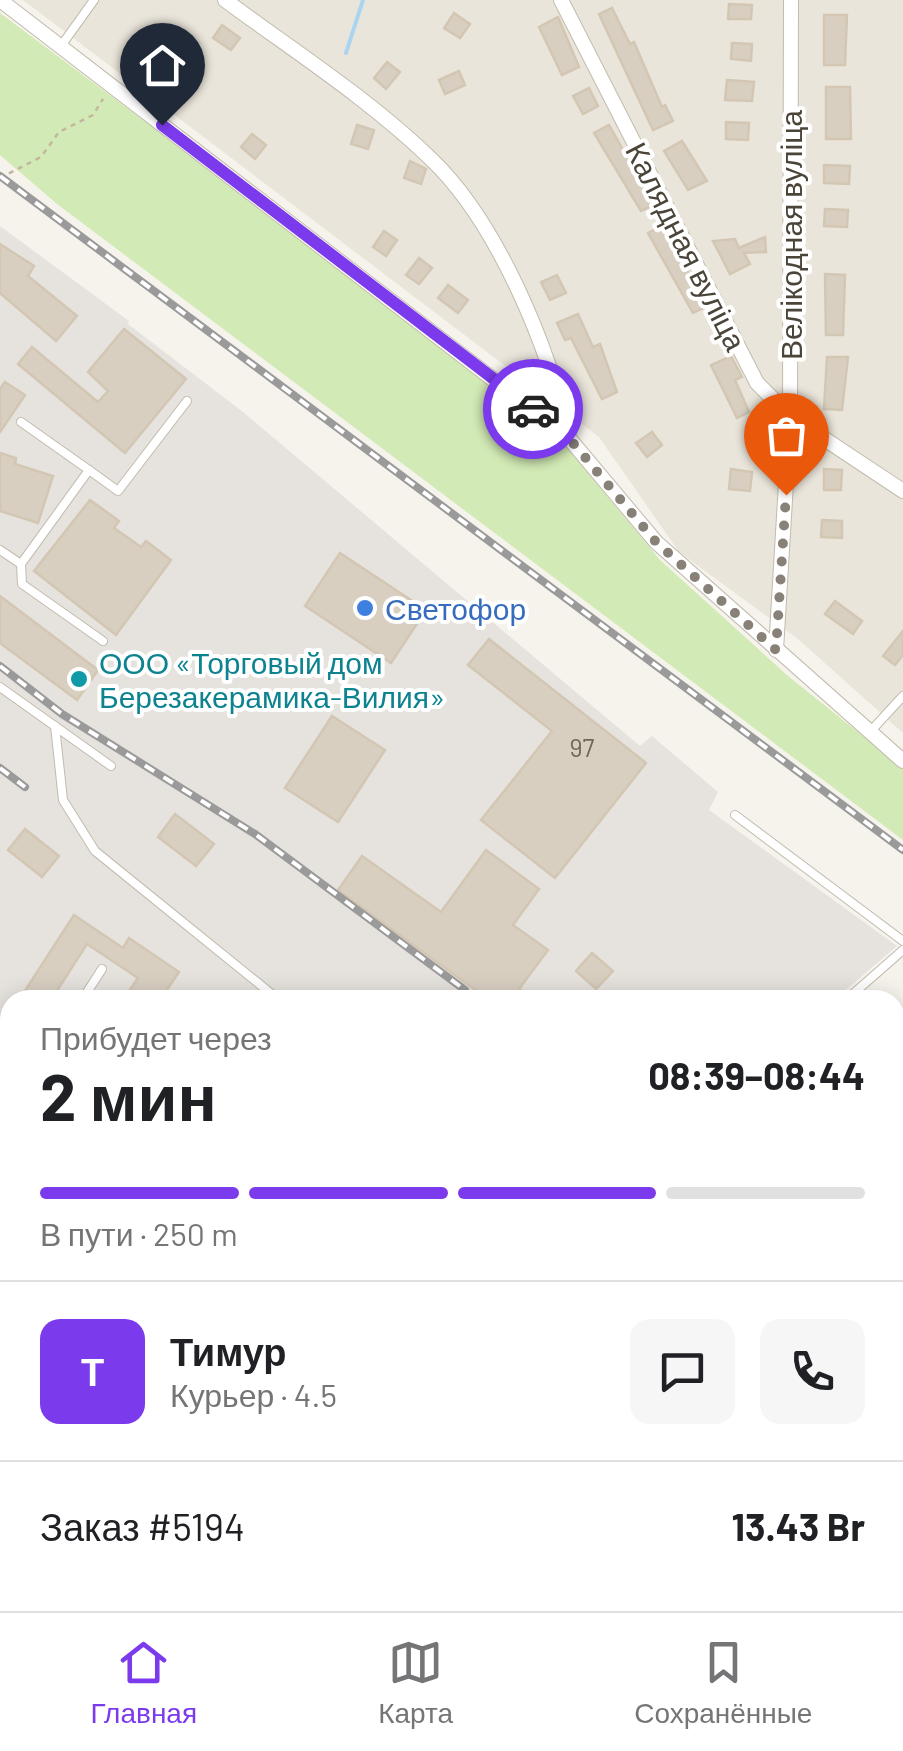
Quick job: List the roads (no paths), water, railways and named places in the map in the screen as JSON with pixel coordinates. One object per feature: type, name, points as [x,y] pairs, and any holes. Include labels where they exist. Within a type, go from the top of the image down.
[{"type":"street","points":[[0,0],[102,81],[339,256],[568,437],[656,542],[903,761]]},
{"type":"street","points":[[225,0],[336,81],[434,162],[476,214],[522,303],[560,394],[568,437]]},
{"type":"street","name":"Велікодная вуліца","points":[[776,650],[790,416],[791,0]]},
{"type":"street","name":"Калядная вуліца","points":[[562,1],[757,383],[790,416],[903,490]]},
{"type":"lane","points":[[61,46],[94,0]]},
{"type":"lane","points":[[22,422],[118,491],[187,401]]},
{"type":"lane","points":[[89,470],[21,564],[22,584],[103,642]]},
{"type":"lane","points":[[0,550],[21,564]]},
{"type":"lane","points":[[0,686],[111,766]]},
{"type":"lane","points":[[869,733],[903,696]]},
{"type":"lane","points":[[56,726],[62,800],[95,851],[267,990]]},
{"type":"lane","points":[[735,815],[903,941]]},
{"type":"lane","points":[[857,990],[903,950]]},
{"type":"lane","points":[[88,990],[102,969]]},
{"type":"waterway","points":[[346,53],[363,0]]},
{"type":"railway","points":[[0,176],[903,850]]},
{"type":"railway","points":[[0,666],[62,714],[255,834],[465,990]]},
{"type":"railway","points":[[0,768],[25,787]]},
{"type":"place","name":"Светофор","points":[[365,608]]},
{"type":"place","name":"ООО «Торговый дом Березакерамика-Вилия»","points":[[79,679]]}]
